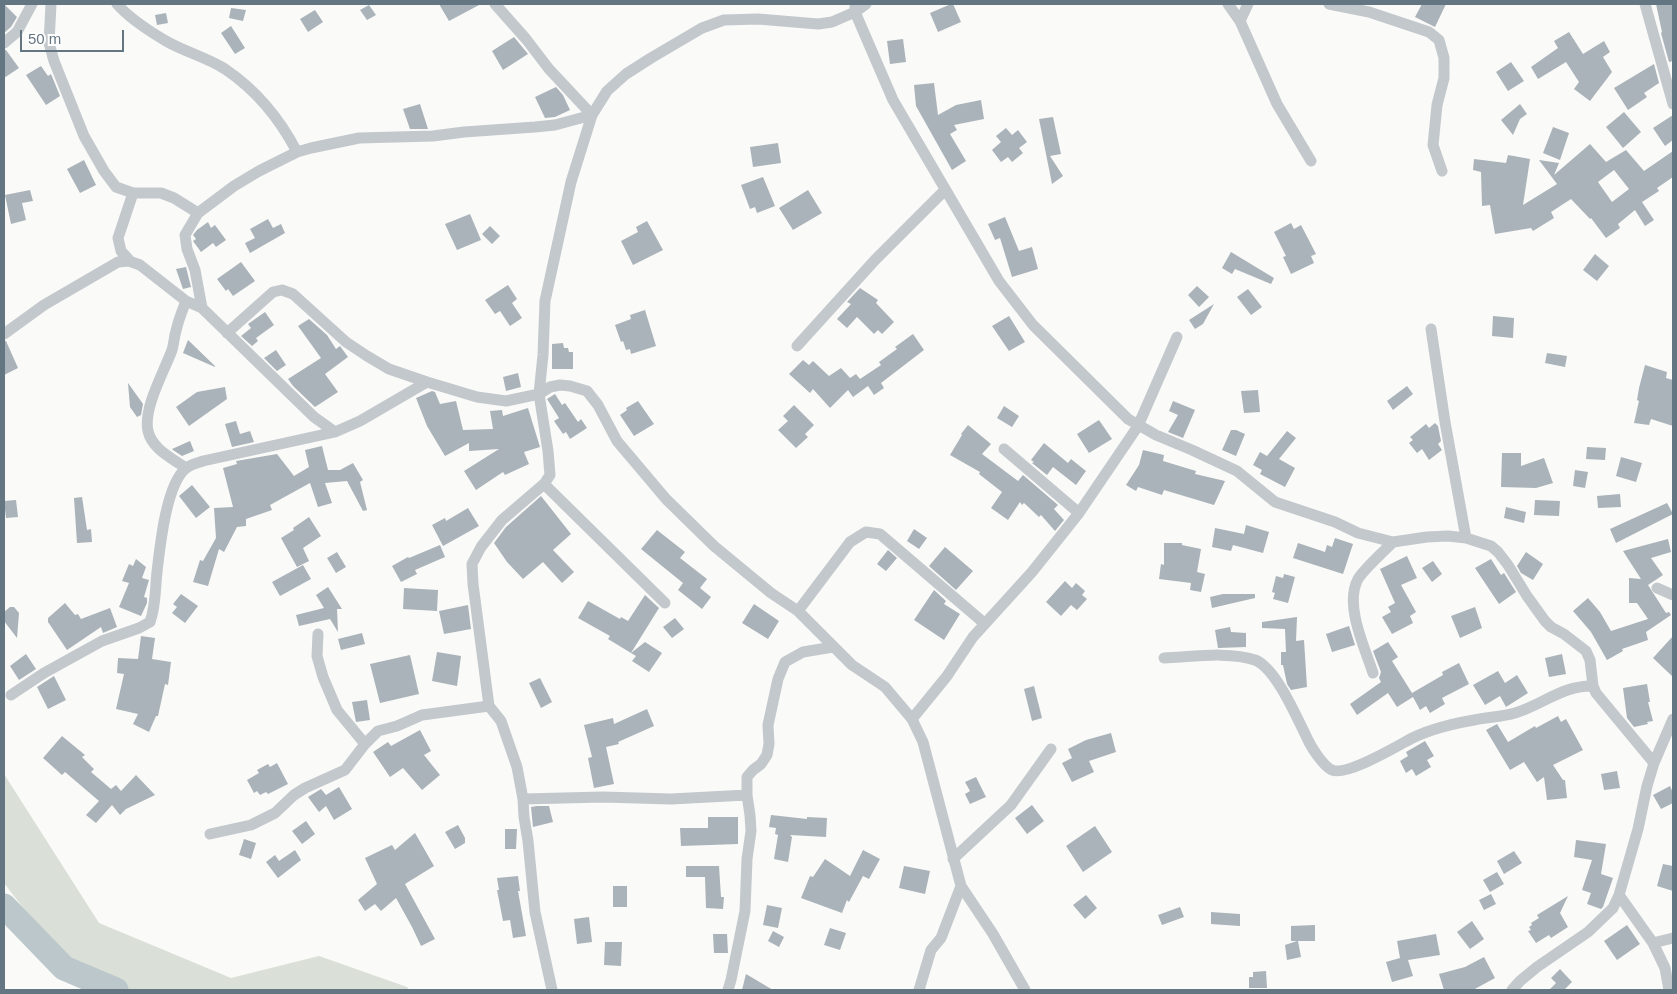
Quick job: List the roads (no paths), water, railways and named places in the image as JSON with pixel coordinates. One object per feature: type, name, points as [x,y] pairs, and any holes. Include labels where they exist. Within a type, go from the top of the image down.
[{"type":"street","points":[[4,43],[17,32],[32,4]]},
{"type":"street","points":[[51,4],[49,43],[54,62],[84,136],[104,171],[116,187],[133,193],[161,194],[174,198],[198,213]]},
{"type":"street","points":[[117,4],[126,14],[166,41],[224,69],[249,88],[283,125],[297,152]]},
{"type":"street","points":[[495,4],[549,69],[592,115]]},
{"type":"street","points":[[552,990],[535,912],[523,798],[517,766],[501,721],[489,706],[472,564],[481,547],[502,520],[544,484],[550,475],[539,394],[545,301],[571,182],[592,115],[607,91],[626,74],[702,28],[724,20],[758,19],[818,24],[832,22],[855,8],[866,4]]},
{"type":"street","points":[[1228,4],[1240,21],[1277,104],[1311,161]]},
{"type":"street","points":[[1240,21],[1248,4]]},
{"type":"street","points":[[1330,4],[1369,12],[1429,32],[1439,40],[1444,58],[1444,78],[1437,105],[1433,145],[1442,171]]},
{"type":"street","points":[[1645,4],[1673,104]]},
{"type":"street","points":[[855,8],[893,100],[999,281],[1033,325],[1128,419],[1138,426],[1237,472],[1275,502],[1335,522],[1358,533],[1393,542],[1448,536],[1466,538],[1491,546],[1498,552],[1545,621],[1586,651],[1590,660],[1593,686],[1617,719],[1654,763]]},
{"type":"street","points":[[202,308],[195,270],[187,249],[185,235],[198,213],[234,186],[297,152],[359,138],[433,136],[535,127],[555,125],[592,115]]},
{"type":"street","points":[[797,346],[875,260],[946,190]]},
{"type":"street","points":[[133,193],[118,238],[121,251],[130,261],[140,265],[186,302],[202,308],[314,417],[335,432]]},
{"type":"street","points":[[4,334],[87,278],[118,262],[130,261]]},
{"type":"street","points":[[227,333],[274,292],[282,290],[293,294],[346,342],[367,356],[389,369],[427,382],[477,397],[506,401],[539,394],[550,387],[560,385],[587,391],[598,405],[617,440],[666,499],[714,546],[771,593],[798,611],[852,665],[885,687],[912,719],[923,742],[961,886],[993,934],[1025,990]]},
{"type":"street","points":[[186,302],[176,331],[173,348],[151,403],[147,420],[148,432],[153,442],[164,454],[186,468]]},
{"type":"street","points":[[1431,329],[1445,422],[1466,538]]},
{"type":"street","points":[[912,719],[947,676],[984,623],[1032,572],[1079,513],[1138,426],[1177,337]]},
{"type":"street","points":[[11,695],[44,673],[102,641],[139,628],[150,622],[153,614],[157,571],[166,514],[176,481],[186,468],[203,461],[335,432],[360,421],[427,382]]},
{"type":"street","points":[[1004,449],[1079,513]]},
{"type":"street","points":[[544,484],[666,603]]},
{"type":"street","points":[[798,611],[850,542],[866,532],[880,534],[984,623]]},
{"type":"street","points":[[1373,673],[1357,624],[1352,600],[1358,579],[1393,542]]},
{"type":"street","points":[[1656,588],[1673,595]]},
{"type":"street","points":[[318,634],[317,656],[323,677],[337,710],[366,744]]},
{"type":"street","points":[[728,990],[732,980],[745,911],[747,859],[751,831],[747,777],[761,764],[767,755],[769,744],[768,725],[778,679],[785,662],[803,652],[832,647]]},
{"type":"street","points":[[1164,658],[1234,656],[1256,661],[1271,674],[1283,689],[1314,752],[1332,770],[1341,771],[1387,753],[1407,740],[1438,728],[1515,713],[1568,688],[1593,686]]},
{"type":"street","points":[[210,834],[251,825],[275,813],[294,795],[305,788],[346,770],[378,731],[397,726],[422,715],[489,706]]},
{"type":"street","points":[[1512,990],[1537,967],[1588,932],[1613,908],[1619,895],[1638,829],[1646,786],[1673,719]]},
{"type":"street","points":[[953,859],[1011,805],[1052,749]]},
{"type":"street","points":[[523,798],[604,797],[671,799],[747,795]]},
{"type":"street","points":[[919,990],[931,950],[941,938],[961,886]]},
{"type":"street","points":[[1619,895],[1653,943],[1665,968],[1669,990]]},
{"type":"street","points":[[1653,943],[1673,938]]},
{"type":"waterway","points":[[4,906],[64,968],[116,990]]}]
